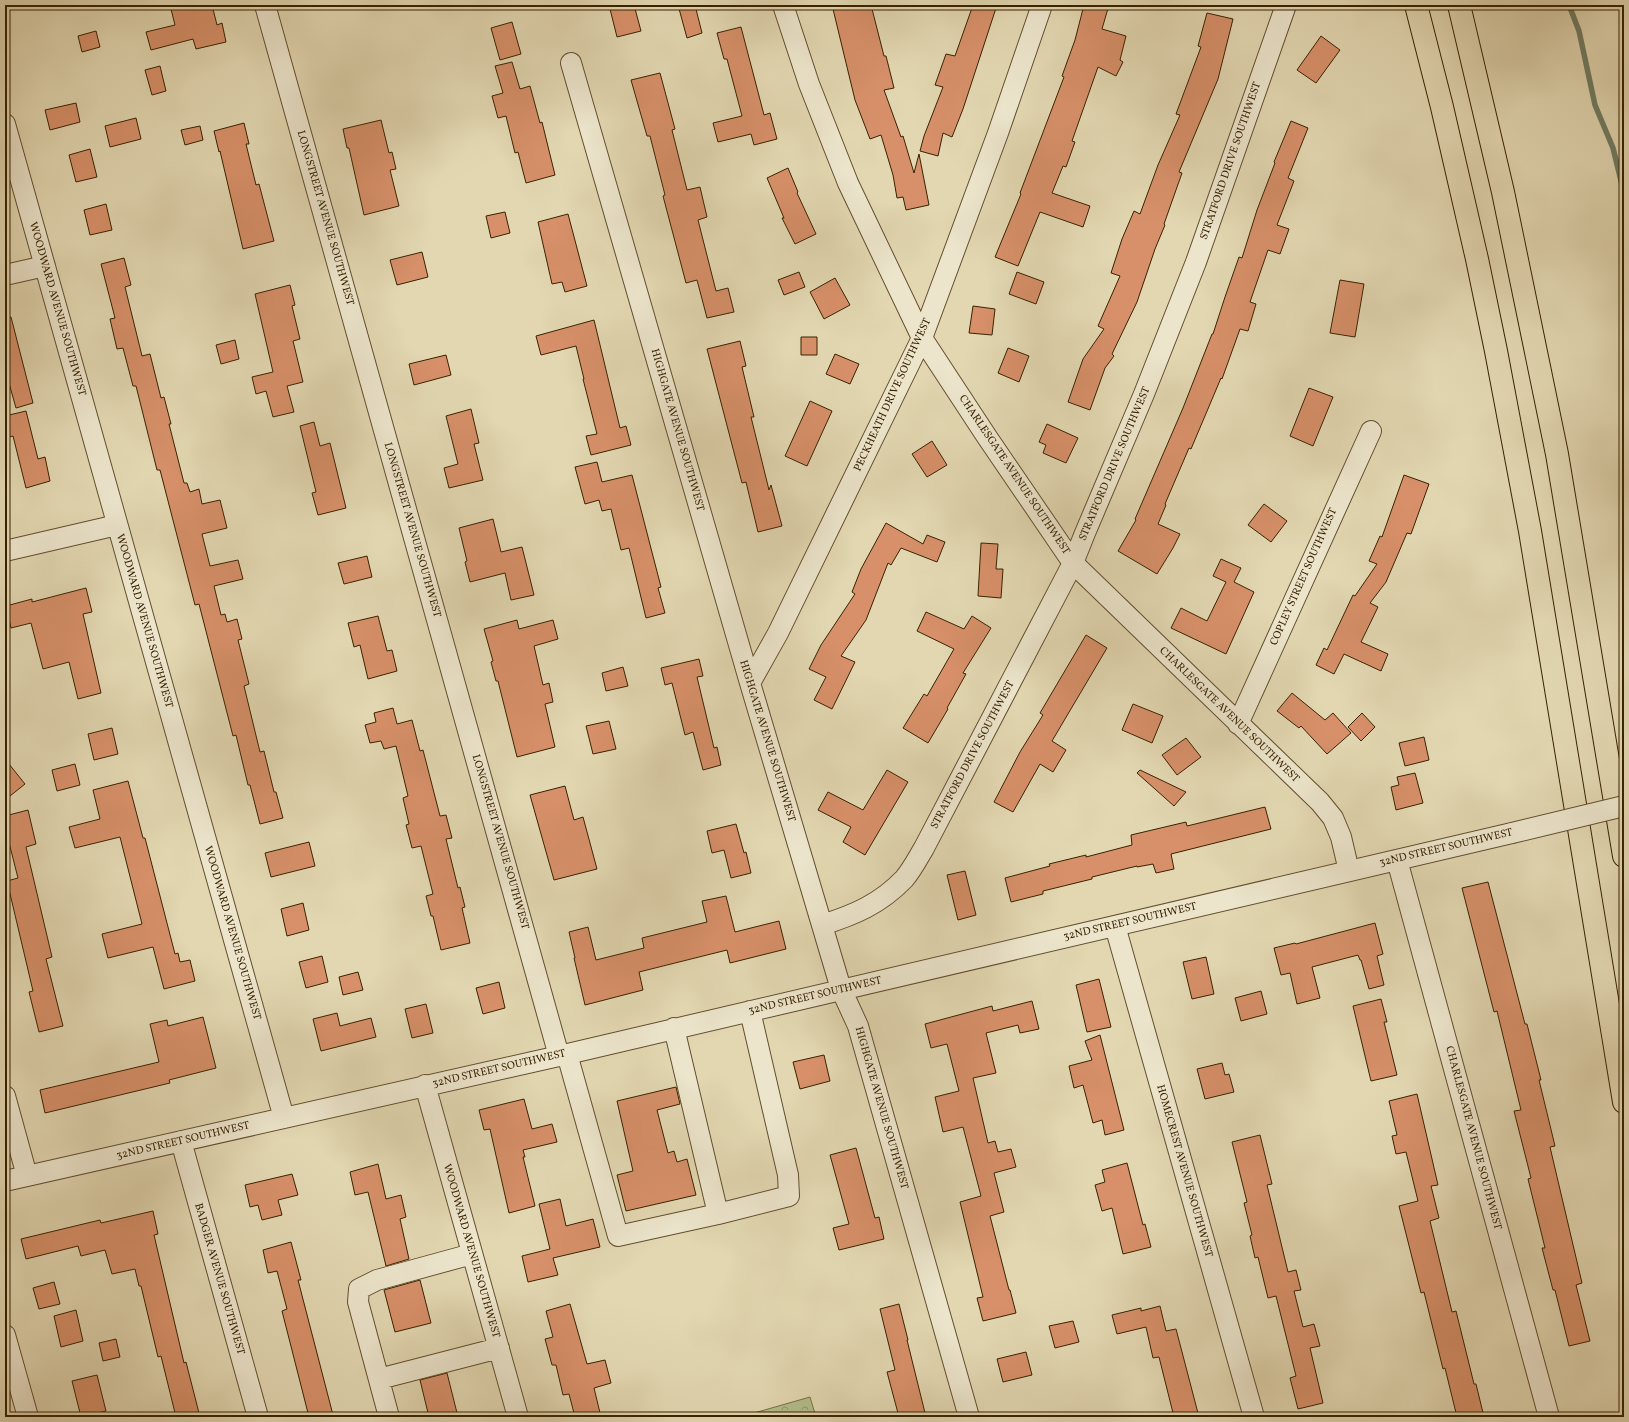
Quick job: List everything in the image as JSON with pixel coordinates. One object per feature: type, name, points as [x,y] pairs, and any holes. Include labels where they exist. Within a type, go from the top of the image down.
[{"type":"highway","points":[[1416,5],[1444,115],[1477,259],[1496,351],[1530,531],[1624,1102]]},
{"type":"highway","points":[[1459,5],[1504,192],[1548,409],[1624,856]]},
{"type":"street","name":"LONGSTREET AVENUE SOUTHWEST","points":[[265,5],[563,1054],[618,1236],[718,1214]]},
{"type":"street","name":"CHARLESGATE AVENUE SOUTHWEST","points":[[783,5],[809,84],[848,182],[922,338],[1073,564],[1320,802],[1333,818],[1341,837],[1349,871]]},
{"type":"street","name":"PECKHEATH DRIVE SOUTHWEST","points":[[750,683],[778,633],[922,338],[998,133],[1042,5]]},
{"type":"street","name":"STRATFORD DRIVE SOUTHWEST","points":[[822,926],[855,914],[881,899],[905,878],[924,848],[1073,564],[1144,394],[1196,262],[1286,5]]},
{"type":"street","name":"HIGHGATE AVENUE SOUTHWEST","points":[[571,63],[750,683],[822,926],[841,989],[858,1026],[969,1417]]},
{"type":"street","name":"WOODWARD AVENUE SOUTHWEST","points":[[5,124],[284,1118]]},
{"type":"street","points":[[5,275],[45,266]]},
{"type":"street","name":"COPLEY STREET SOUTHWEST","points":[[1238,724],[1370,431]]},
{"type":"street","points":[[5,551],[117,525]]},
{"type":"street","name":"32ND STREET SOUTHWEST","points":[[5,1181],[750,1011],[1624,806]]},
{"type":"street","name":"CHARLESGATE AVENUE SOUTHWEST","points":[[1397,860],[1549,1417]]},
{"type":"street","name":"HOMECREST AVENUE SOUTHWEST","points":[[1115,926],[1254,1417]]},
{"type":"street","points":[[674,1028],[718,1214],[788,1196],[788,1175],[750,1011]]},
{"type":"street","name":"WOODWARD AVENUE SOUTHWEST","points":[[425,1086],[518,1417]]},
{"type":"street","points":[[5,1096],[27,1176]]},
{"type":"street","name":"BADGER AVENUE SOUTHWEST","points":[[181,1141],[258,1417]]},
{"type":"street","points":[[389,1417],[358,1302],[359,1289],[377,1280],[472,1254]]},
{"type":"street","points":[[5,1335],[28,1417]]},
{"type":"street","points":[[379,1379],[499,1348]]},
{"type":"green space","points":[[810,1397],[816,1417],[740,1417]]},
{"type":"building","points":[[170,5],[212,5],[217,25],[222,23],[226,42],[196,49],[193,39],[151,50],[146,32],[175,25]]},
{"type":"building","points":[[609,5],[634,5],[641,31],[617,37]]},
{"type":"building","points":[[678,5],[695,5],[702,33],[687,38]]},
{"type":"building","points":[[832,5],[871,5],[894,88],[884,90],[901,137],[903,136],[914,173],[919,154],[929,205],[906,210],[903,197],[897,198],[893,175],[881,135],[870,139],[855,100]]},
{"type":"building","points":[[973,5],[997,5],[963,109],[952,137],[943,133],[938,156],[920,151],[924,136],[943,87],[935,85],[946,54],[955,56]]},
{"type":"building","points":[[1084,5],[1109,5],[1102,29],[1126,36],[1120,60],[1123,62],[1116,76],[1098,67],[1072,141],[1075,142],[1066,167],[1063,166],[1052,193],[1090,206],[1083,227],[1040,212],[1018,266],[995,257],[1021,194],[1020,193],[1064,77],[1062,76],[1075,40]]},
{"type":"building","points":[[1207,13],[1233,19],[1218,79],[1179,172],[1182,173],[1137,302],[1112,354],[1114,356],[1105,368],[1090,410],[1068,402],[1083,359],[1104,329],[1098,326],[1120,276],[1111,273],[1122,239],[1134,211],[1140,214],[1158,165],[1180,115],[1176,114],[1201,47],[1198,46]]},
{"type":"building","points":[[512,22],[521,54],[500,60],[491,28]]},
{"type":"building","points":[[741,27],[764,115],[770,113],[777,139],[754,145],[751,134],[718,142],[713,123],[742,116],[727,59],[724,59],[717,33]]},
{"type":"building","points":[[96,31],[100,47],[82,52],[78,36]]},
{"type":"building","points":[[1321,36],[1340,50],[1316,83],[1297,70]]},
{"type":"building","points":[[512,62],[520,89],[530,86],[540,123],[542,122],[555,175],[526,183],[518,152],[515,153],[506,116],[498,118],[492,96],[503,93],[495,66]]},
{"type":"building","points":[[160,66],[166,91],[152,95],[145,70]]},
{"type":"building","points":[[660,73],[675,129],[672,130],[687,190],[700,187],[707,217],[698,220],[716,291],[728,288],[734,312],[707,318],[697,280],[686,283],[663,196],[665,195],[650,136],[647,136],[631,80]]},
{"type":"building","points":[[76,103],[80,122],[50,130],[45,110]]},
{"type":"building","points":[[136,118],[141,139],[110,147],[105,126]]},
{"type":"building","points":[[381,120],[389,153],[392,152],[396,169],[390,170],[399,206],[364,215],[349,148],[347,148],[343,129]]},
{"type":"building","points":[[1291,121],[1308,128],[1288,178],[1294,181],[1277,225],[1289,229],[1280,254],[1268,250],[1250,302],[1256,304],[1248,331],[1240,329],[1222,379],[1221,378],[1191,449],[1189,448],[1165,504],[1166,505],[1158,524],[1180,534],[1157,574],[1118,551],[1136,520],[1135,519],[1213,334],[1239,257],[1242,258],[1257,210],[1275,163],[1274,162]]},
{"type":"building","points":[[244,123],[249,144],[246,144],[256,185],[259,184],[274,241],[243,249],[214,131]]},
{"type":"building","points":[[200,126],[203,140],[185,145],[181,130]]},
{"type":"building","points":[[90,149],[97,177],[76,182],[69,155]]},
{"type":"building","points":[[788,168],[798,192],[797,193],[816,234],[795,244],[782,218],[784,218],[767,178]]},
{"type":"building","points":[[106,204],[112,230],[90,235],[84,210]]},
{"type":"building","points":[[505,212],[510,233],[491,238],[486,216]]},
{"type":"building","points":[[568,214],[587,286],[565,292],[562,282],[552,284],[538,222]]},
{"type":"building","points":[[422,252],[428,277],[397,285],[390,260]]},
{"type":"building","points":[[124,258],[131,285],[125,287],[142,356],[150,354],[161,398],[164,397],[171,424],[169,424],[184,483],[187,483],[190,492],[199,489],[202,504],[220,500],[227,528],[202,534],[210,566],[238,560],[243,579],[214,586],[221,615],[225,614],[227,622],[237,619],[242,639],[238,640],[249,684],[244,686],[260,752],[264,751],[274,792],[276,792],[283,818],[260,824],[250,785],[248,785],[236,735],[233,736],[199,604],[195,605],[160,470],[157,470],[136,386],[133,386],[123,348],[117,349],[110,319],[115,318],[101,264]]},
{"type":"building","points":[[799,272],[805,287],[784,295],[778,280]]},
{"type":"building","points":[[1017,272],[1044,282],[1036,304],[1009,294]]},
{"type":"building","points":[[835,278],[850,305],[824,319],[810,292]]},
{"type":"building","points":[[1340,280],[1364,284],[1355,337],[1330,333]]},
{"type":"building","points":[[290,285],[295,305],[292,306],[300,339],[293,341],[303,382],[287,386],[294,412],[273,417],[266,391],[256,394],[252,377],[273,372],[255,294]]},
{"type":"building","points":[[973,306],[995,309],[992,335],[969,333]]},
{"type":"building","points":[[11,317],[33,403],[16,408],[5,369],[5,318]]},
{"type":"building","points":[[594,320],[620,428],[626,426],[631,445],[591,455],[586,436],[597,434],[576,346],[541,355],[536,336]]},
{"type":"building","points":[[801,337],[817,337],[817,355],[801,355]]},
{"type":"building","points":[[235,340],[239,359],[221,364],[216,345]]},
{"type":"building","points":[[740,341],[746,366],[742,367],[754,417],[751,417],[769,490],[771,485],[782,526],[758,532],[746,482],[742,483],[707,349]]},
{"type":"building","points":[[1008,348],[1029,356],[1019,382],[998,373]]},
{"type":"building","points":[[835,354],[859,364],[850,384],[826,374]]},
{"type":"building","points":[[446,355],[451,375],[414,385],[409,364]]},
{"type":"building","points":[[1309,388],[1333,397],[1313,446],[1290,436]]},
{"type":"building","points":[[810,401],[832,411],[807,466],[785,456]]},
{"type":"building","points":[[471,409],[479,443],[474,444],[483,480],[449,488],[444,468],[458,464],[446,416]]},
{"type":"building","points":[[26,411],[38,459],[45,457],[50,481],[26,488],[13,436],[9,437],[5,416]]},
{"type":"building","points":[[314,422],[320,446],[330,443],[346,508],[318,515],[312,493],[316,492],[300,426]]},
{"type":"building","points":[[1047,424],[1078,438],[1066,463],[1043,453],[1046,445],[1039,442]]},
{"type":"building","points":[[932,441],[947,465],[927,477],[912,454]]},
{"type":"building","points":[[597,462],[602,482],[632,475],[661,587],[658,588],[665,613],[646,618],[629,548],[621,550],[611,509],[602,511],[599,500],[585,504],[575,467]]},
{"type":"building","points":[[1404,475],[1429,484],[1411,534],[1407,533],[1386,582],[1370,603],[1378,607],[1361,642],[1388,654],[1381,671],[1344,654],[1334,674],[1316,665],[1324,648],[1327,650],[1353,595],[1355,596],[1377,564],[1369,561],[1380,536],[1382,537]]},
{"type":"building","points":[[1264,504],[1287,521],[1271,542],[1248,525]]},
{"type":"building","points":[[493,519],[501,552],[522,547],[534,595],[511,600],[505,573],[470,582],[465,562],[467,561],[459,528]]},
{"type":"building","points":[[886,523],[923,544],[927,535],[945,542],[937,562],[901,548],[891,565],[888,563],[866,620],[841,656],[855,662],[832,709],[814,700],[826,677],[809,669],[821,645],[855,594],[852,592],[861,569]]},
{"type":"building","points":[[981,543],[998,544],[996,569],[1003,569],[1001,598],[978,596]]},
{"type":"building","points":[[367,556],[372,577],[344,584],[338,563]]},
{"type":"building","points":[[1221,559],[1241,568],[1234,582],[1254,592],[1226,654],[1171,628],[1181,608],[1207,621],[1226,582],[1213,576]]},
{"type":"building","points":[[86,588],[92,612],[83,614],[101,693],[78,699],[69,662],[43,669],[31,623],[11,628],[6,606],[32,599],[32,602]]},
{"type":"building","points":[[926,612],[964,629],[972,616],[991,628],[963,673],[966,674],[928,743],[903,728],[924,694],[927,696],[954,649],[917,631]]},
{"type":"building","points":[[378,616],[387,651],[392,650],[397,671],[368,679],[360,645],[354,647],[348,623]]},
{"type":"building","points":[[517,620],[519,629],[553,620],[558,639],[534,646],[543,685],[549,683],[553,702],[545,704],[555,747],[517,757],[498,681],[496,681],[491,662],[493,661],[484,629]]},
{"type":"building","points":[[1086,635],[1107,648],[1052,741],[1066,750],[1053,772],[1040,764],[1013,812],[994,802],[1020,752],[1043,715],[1040,713]]},
{"type":"building","points":[[699,659],[703,676],[697,677],[714,748],[717,747],[721,765],[703,770],[693,732],[685,735],[672,683],[665,685],[661,668]]},
{"type":"building","points":[[623,667],[628,686],[606,691],[602,673]]},
{"type":"building","points":[[1292,693],[1325,720],[1333,713],[1351,733],[1327,754],[1301,726],[1299,728],[1277,711]]},
{"type":"building","points":[[1133,704],[1163,716],[1152,743],[1122,730]]},
{"type":"building","points":[[393,708],[397,724],[412,720],[420,751],[423,750],[440,816],[446,815],[452,838],[446,839],[458,888],[460,887],[465,907],[462,908],[470,943],[441,950],[433,916],[431,916],[426,896],[433,894],[421,846],[412,848],[406,825],[409,824],[403,798],[408,796],[396,746],[384,749],[381,741],[370,743],[365,725],[376,722],[374,713]]},
{"type":"building","points":[[1362,713],[1375,727],[1361,741],[1348,727]]},
{"type":"building","points":[[609,721],[616,749],[593,754],[586,726]]},
{"type":"building","points":[[112,728],[118,754],[94,760],[88,734]]},
{"type":"building","points":[[1424,737],[1429,760],[1405,766],[1399,743]]},
{"type":"building","points":[[1186,738],[1201,757],[1177,775],[1162,755]]},
{"type":"building","points":[[5,759],[25,784],[5,800]]},
{"type":"building","points":[[75,764],[80,785],[57,791],[52,770]]},
{"type":"building","points":[[887,770],[908,782],[865,855],[843,842],[851,827],[818,810],[828,792],[863,810]]},
{"type":"building","points":[[1140,770],[1186,792],[1174,806],[1137,773]]},
{"type":"building","points":[[1415,773],[1423,803],[1396,810],[1391,787],[1399,785],[1397,777]]},
{"type":"building","points":[[128,781],[143,838],[145,838],[175,954],[178,953],[180,962],[190,960],[195,981],[164,989],[153,947],[108,958],[102,934],[142,924],[120,837],[75,848],[69,827],[100,819],[93,790]]},
{"type":"building","points":[[565,786],[574,820],[583,817],[597,869],[554,880],[530,795]]},
{"type":"building","points":[[1265,807],[1271,829],[1171,854],[1174,869],[1156,873],[1153,864],[1137,866],[1043,891],[1043,894],[1011,902],[1005,878],[1050,866],[1049,864],[1086,855],[1086,857],[1132,845],[1131,835],[1186,822],[1187,826]]},
{"type":"building","points":[[28,810],[36,844],[26,847],[52,957],[46,959],[63,1026],[39,1032],[29,992],[33,991],[7,881],[18,878],[5,827],[5,816]]},
{"type":"building","points":[[736,824],[744,853],[746,852],[751,873],[731,878],[724,850],[712,853],[707,831]]},
{"type":"building","points":[[309,842],[315,866],[271,877],[265,853]]},
{"type":"building","points":[[965,871],[976,915],[958,920],[947,875]]},
{"type":"building","points":[[1488,882],[1541,1080],[1539,1080],[1555,1146],[1550,1147],[1582,1283],[1576,1285],[1590,1341],[1569,1346],[1555,1290],[1553,1290],[1542,1248],[1545,1248],[1528,1179],[1531,1178],[1514,1111],[1521,1110],[1497,1011],[1494,1012],[1462,888]]},
{"type":"building","points":[[726,896],[735,932],[779,921],[786,949],[730,963],[727,950],[639,972],[643,990],[585,1005],[569,932],[588,927],[596,960],[644,948],[642,938],[707,922],[702,901]]},
{"type":"building","points":[[303,903],[309,930],[287,936],[281,909]]},
{"type":"building","points":[[1375,923],[1383,954],[1377,956],[1384,985],[1369,989],[1361,960],[1358,955],[1312,967],[1320,998],[1297,1004],[1290,973],[1281,975],[1274,948],[1296,944]]},
{"type":"building","points":[[322,956],[328,982],[306,988],[299,962]]},
{"type":"building","points":[[1206,957],[1214,994],[1192,999],[1183,962]]},
{"type":"building","points":[[358,972],[363,990],[343,995],[339,977]]},
{"type":"building","points":[[1099,979],[1111,1027],[1087,1032],[1076,985]]},
{"type":"building","points":[[499,982],[505,1008],[483,1014],[476,988]]},
{"type":"building","points":[[1261,991],[1267,1014],[1241,1021],[1235,998]]},
{"type":"building","points":[[1381,999],[1387,1022],[1384,1022],[1397,1075],[1371,1081],[1353,1006]]},
{"type":"building","points":[[1032,1001],[1039,1029],[1020,1033],[1018,1025],[986,1033],[996,1073],[973,1078],[988,1143],[995,1141],[998,1152],[1011,1149],[1016,1167],[994,1173],[1004,1212],[990,1216],[1016,1313],[983,1321],[977,1298],[983,1297],[960,1202],[981,1196],[963,1127],[943,1132],[935,1097],[959,1091],[947,1044],[931,1048],[925,1024],[992,1006],[993,1011]]},
{"type":"building","points":[[426,1004],[433,1033],[412,1038],[405,1009]]},
{"type":"building","points":[[337,1013],[340,1026],[371,1018],[376,1037],[321,1051],[313,1019]]},
{"type":"building","points":[[203,1017],[216,1068],[169,1080],[170,1083],[45,1113],[40,1090],[159,1062],[150,1024],[167,1020],[168,1026]]},
{"type":"building","points":[[1100,1035],[1124,1130],[1105,1135],[1102,1120],[1093,1123],[1083,1085],[1074,1088],[1069,1066],[1092,1060],[1085,1041]]},
{"type":"building","points":[[824,1055],[830,1081],[800,1089],[793,1062]]},
{"type":"building","points":[[1222,1063],[1225,1075],[1229,1074],[1234,1092],[1205,1099],[1197,1069]]},
{"type":"building","points":[[676,1087],[680,1104],[657,1110],[668,1153],[674,1151],[677,1162],[687,1159],[696,1195],[626,1211],[617,1175],[633,1171],[617,1101]]},
{"type":"building","points":[[1417,1094],[1438,1185],[1431,1186],[1439,1218],[1430,1221],[1452,1312],[1456,1311],[1474,1384],[1476,1384],[1484,1417],[1457,1417],[1445,1368],[1443,1369],[1424,1292],[1421,1293],[1399,1206],[1418,1201],[1406,1152],[1396,1154],[1392,1136],[1397,1135],[1389,1101]]},
{"type":"building","points":[[524,1099],[532,1129],[552,1124],[557,1142],[523,1150],[525,1157],[523,1157],[535,1206],[509,1213],[490,1129],[484,1130],[479,1110]]},
{"type":"building","points":[[1260,1135],[1272,1184],[1267,1185],[1288,1272],[1296,1270],[1301,1290],[1294,1291],[1303,1327],[1314,1324],[1320,1346],[1310,1348],[1323,1403],[1298,1409],[1290,1378],[1296,1376],[1276,1296],[1268,1298],[1258,1257],[1255,1258],[1250,1236],[1252,1235],[1244,1203],[1247,1202],[1232,1142]]},
{"type":"building","points":[[856,1148],[875,1218],[879,1217],[884,1239],[839,1250],[833,1228],[849,1224],[830,1155]]},
{"type":"building","points":[[1127,1163],[1143,1225],[1145,1224],[1151,1247],[1123,1254],[1112,1208],[1102,1211],[1095,1185],[1105,1182],[1102,1170]]},
{"type":"building","points":[[378,1164],[386,1199],[401,1195],[406,1217],[400,1219],[409,1259],[386,1266],[368,1192],[355,1195],[350,1172]]},
{"type":"building","points":[[292,1174],[298,1195],[278,1200],[282,1215],[262,1220],[258,1205],[250,1207],[245,1185]]},
{"type":"building","points":[[560,1199],[566,1226],[593,1219],[600,1247],[553,1258],[558,1275],[528,1282],[522,1256],[550,1249],[539,1204]]},
{"type":"building","points":[[153,1211],[158,1234],[154,1235],[184,1363],[186,1362],[200,1417],[176,1417],[161,1356],[158,1357],[141,1286],[139,1286],[135,1269],[112,1274],[105,1250],[81,1256],[78,1246],[26,1259],[21,1239],[100,1220],[101,1223]]},
{"type":"building","points":[[291,1242],[301,1280],[298,1280],[333,1415],[325,1417],[309,1417],[282,1311],[287,1309],[277,1271],[268,1273],[263,1250]]},
{"type":"building","points":[[420,1280],[431,1323],[395,1332],[384,1290]]},
{"type":"building","points":[[54,1282],[60,1304],[39,1309],[33,1288]]},
{"type":"building","points":[[570,1304],[587,1364],[605,1360],[611,1383],[594,1388],[601,1417],[575,1417],[569,1394],[563,1395],[556,1365],[552,1365],[545,1339],[553,1337],[546,1311]]},
{"type":"building","points":[[899,1304],[926,1417],[899,1417],[887,1372],[895,1370],[880,1309]]},
{"type":"building","points":[[1160,1306],[1166,1331],[1176,1329],[1199,1417],[1174,1417],[1159,1357],[1153,1358],[1146,1327],[1117,1334],[1112,1315],[1141,1308],[1141,1311]]},
{"type":"building","points":[[76,1310],[83,1341],[61,1347],[54,1316]]},
{"type":"building","points":[[1073,1321],[1079,1342],[1055,1348],[1049,1326]]},
{"type":"building","points":[[116,1339],[120,1357],[103,1361],[99,1343]]},
{"type":"building","points":[[1026,1352],[1032,1375],[1003,1382],[997,1359]]},
{"type":"building","points":[[447,1373],[458,1417],[429,1417],[420,1380]]},
{"type":"building","points":[[97,1375],[106,1411],[81,1417],[72,1381]]},
{"type":"waterway","points":[[1569,5],[1579,31],[1595,105],[1613,148],[1624,193]]}]
